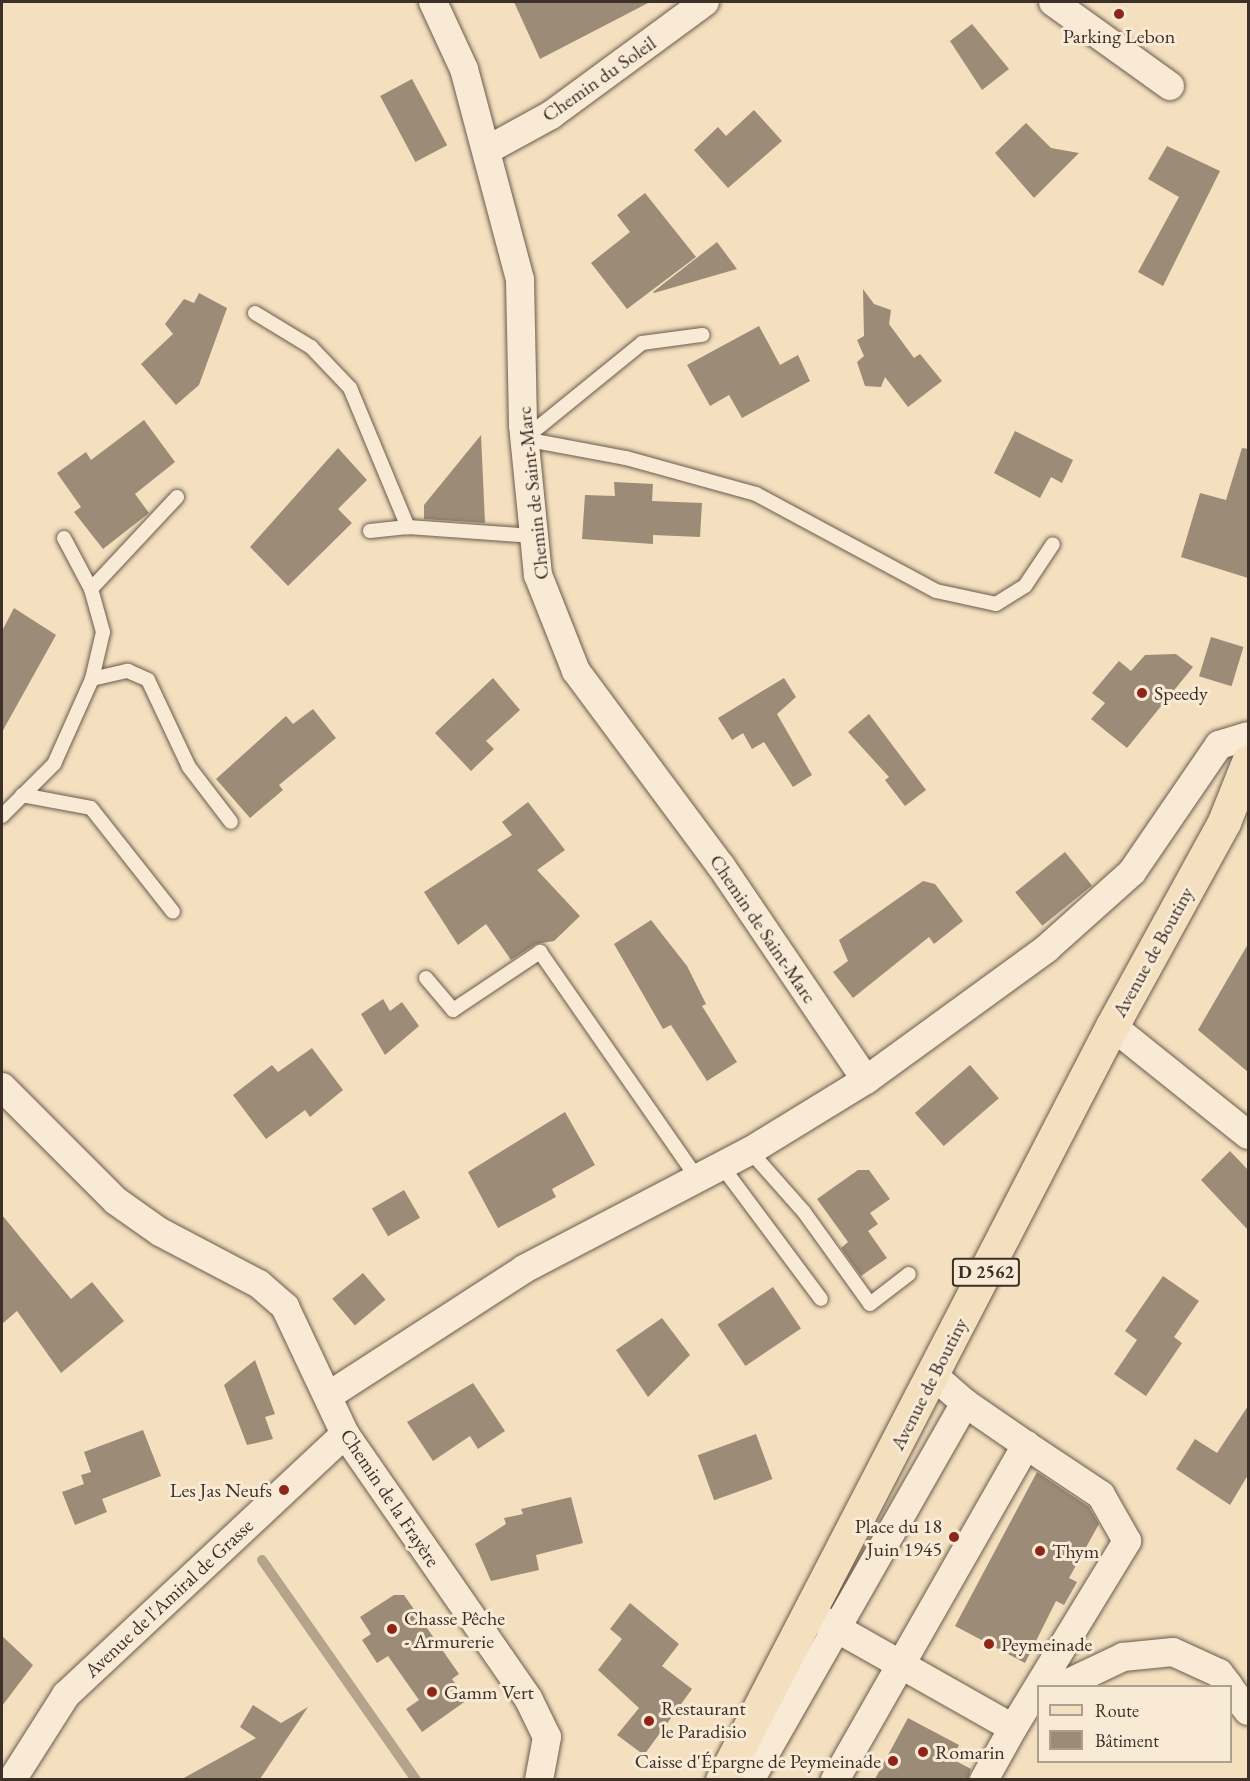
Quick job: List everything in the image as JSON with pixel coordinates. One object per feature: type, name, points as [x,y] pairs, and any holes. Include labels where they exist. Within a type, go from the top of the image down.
[{"type":"main road","name":"Avenue de Boutiny","points":[[722,1779],[1112,1026],[1224,822],[1248,762]]},
{"type":"street","name":"Chemin de Saint-Marc","points":[[433,2],[464,69],[489,149],[520,280],[524,439],[538,575],[576,671],[721,866],[866,1080]]},
{"type":"street","name":"Chemin du Soleil","points":[[489,149],[550,115],[705,2]]},
{"type":"street","points":[[1053,2],[1170,86]]},
{"type":"street","points":[[328,1396],[524,1269],[750,1150],[866,1080],[1046,950],[1132,872],[1219,745],[1248,736]]},
{"type":"street","points":[[1112,1026],[1248,1135]]},
{"type":"street","name":"Chemin de la Frayère","points":[[2,1087],[116,1201],[160,1232],[259,1284],[285,1307],[345,1434],[529,1700],[547,1737],[539,1779]]},
{"type":"street","points":[[933,1375],[964,1403],[1101,1495],[1127,1541],[1039,1685]]},
{"type":"street","points":[[750,1779],[839,1630],[964,1403]]},
{"type":"street","name":"Avenue de l'Amiral de Grasse","points":[[12,1779],[66,1695],[345,1434]]},
{"type":"street","points":[[835,1779],[1026,1445]]},
{"type":"street","points":[[809,1614],[1013,1728]]},
{"type":"street","points":[[1064,1685],[1123,1657],[1173,1652],[1219,1673],[1228,1685]]},
{"type":"street","points":[[984,1779],[1037,1689]]},
{"type":"street","points":[[1232,1690],[1248,1711]]},
{"type":"street","points":[[1013,1728],[1037,1708]]},
{"type":"lane","points":[[255,312],[311,347],[350,388],[408,527]]},
{"type":"lane","points":[[524,439],[642,342],[702,335]]},
{"type":"lane","points":[[524,439],[626,458],[756,494],[936,591],[996,604],[1025,586],[1053,544]]},
{"type":"lane","points":[[91,589],[177,497]]},
{"type":"lane","points":[[370,531],[408,527],[534,536]]},
{"type":"lane","points":[[2,816],[54,764],[92,679],[103,632],[91,589],[64,538]]},
{"type":"lane","points":[[92,679],[128,671],[148,680],[189,767],[231,822]]},
{"type":"lane","points":[[22,795],[91,807],[173,912]]},
{"type":"lane","points":[[426,978],[453,1010],[540,952],[709,1172],[821,1299]]},
{"type":"lane","points":[[750,1150],[804,1212],[870,1304],[909,1274]]},
{"type":"building","points":[[514,2],[650,2],[540,59]]},
{"type":"building","points":[[972,24],[1009,69],[982,90],[950,41]]},
{"type":"building","points":[[412,79],[447,145],[415,162],[380,96]]},
{"type":"building","points":[[754,110],[782,141],[728,188],[694,150],[718,127],[726,136]]},
{"type":"building","points":[[1026,123],[1051,148],[1079,153],[1034,198],[995,153]]},
{"type":"building","points":[[1167,146],[1220,171],[1163,286],[1138,272],[1179,197],[1148,179]]},
{"type":"building","points":[[645,193],[696,257],[627,309],[591,263],[630,232],[617,215]]},
{"type":"building","points":[[717,242],[737,269],[653,292]]},
{"type":"building","points":[[863,289],[874,304],[891,310],[889,324],[914,358],[920,354],[942,381],[908,407],[885,377],[881,387],[865,386],[857,362],[864,356],[857,340],[864,336]]},
{"type":"building","points":[[199,293],[227,308],[199,385],[176,405],[141,364],[173,334],[165,324],[184,299],[194,303]]},
{"type":"building","points":[[759,326],[780,365],[798,355],[810,381],[742,418],[729,395],[710,406],[687,365]]},
{"type":"building","points":[[144,420],[175,462],[135,494],[149,513],[103,549],[74,512],[81,507],[57,473],[86,452],[91,460]]},
{"type":"building","points":[[1015,431],[1073,460],[1062,483],[1051,477],[1040,498],[994,473]]},
{"type":"building","points":[[481,435],[485,523],[424,519],[424,505]]},
{"type":"building","points":[[338,448],[367,480],[338,509],[352,523],[288,586],[250,547]]},
{"type":"building","points":[[1242,448],[1248,449],[1248,578],[1181,557],[1200,493],[1226,500]]},
{"type":"building","points":[[614,482],[653,484],[652,501],[702,503],[700,537],[653,535],[653,544],[582,539],[585,495],[615,496]]},
{"type":"building","points":[[14,608],[56,635],[2,732],[2,631]]},
{"type":"building","points":[[1211,637],[1244,647],[1232,686],[1199,676]]},
{"type":"building","name":"Speedy","points":[[1176,654],[1193,667],[1127,748],[1091,719],[1105,703],[1092,693],[1119,661],[1131,671],[1145,655]]},
{"type":"building","points":[[493,678],[520,710],[486,741],[494,749],[471,771],[435,733]]},
{"type":"building","points":[[784,678],[796,697],[777,714],[812,775],[793,787],[764,742],[752,749],[743,733],[732,740],[718,718]]},
{"type":"building","points":[[313,709],[336,738],[279,785],[283,790],[250,818],[216,779],[286,716],[293,724]]},
{"type":"building","points":[[869,714],[926,790],[905,806],[885,780],[889,777],[848,732]]},
{"type":"building","points":[[528,802],[565,850],[537,870],[580,916],[554,941],[536,944],[511,960],[486,924],[458,945],[424,892],[512,835],[502,822]]},
{"type":"building","points":[[1065,852],[1092,885],[1042,926],[1015,892]]},
{"type":"building","points":[[923,881],[935,884],[963,921],[934,944],[929,937],[853,998],[833,972],[848,961],[839,940]]},
{"type":"building","points":[[651,920],[687,966],[706,1004],[702,1006],[737,1062],[707,1081],[671,1025],[663,1029],[614,944]]},
{"type":"building","points":[[1248,944],[1248,1072],[1198,1030]]},
{"type":"building","points":[[383,999],[390,1011],[402,1002],[419,1026],[385,1055],[361,1014]]},
{"type":"building","points":[[312,1048],[343,1090],[310,1117],[305,1110],[266,1139],[233,1095],[272,1065],[278,1072]]},
{"type":"building","points":[[970,1065],[999,1098],[944,1146],[915,1113]]},
{"type":"building","points":[[565,1112],[595,1165],[552,1189],[556,1197],[498,1228],[468,1172]]},
{"type":"building","points":[[1230,1151],[1248,1170],[1248,1230],[1201,1180]]},
{"type":"building","points":[[858,1170],[869,1170],[890,1199],[870,1213],[878,1224],[868,1231],[887,1258],[861,1276],[841,1248],[848,1242],[817,1199]]},
{"type":"building","points":[[404,1190],[420,1218],[388,1236],[372,1208]]},
{"type":"building","points":[[2,1215],[71,1299],[92,1282],[124,1321],[61,1373],[17,1311],[2,1324]]},
{"type":"building","points":[[363,1273],[385,1300],[355,1326],[332,1299]]},
{"type":"building","points":[[1163,1276],[1199,1301],[1174,1337],[1182,1343],[1146,1396],[1114,1374],[1137,1340],[1125,1331]]},
{"type":"building","points":[[773,1287],[801,1328],[745,1366],[717,1324]]},
{"type":"building","points":[[662,1318],[690,1355],[648,1397],[616,1350]]},
{"type":"building","points":[[255,1360],[275,1414],[265,1417],[273,1439],[247,1445],[224,1385]]},
{"type":"building","points":[[473,1383],[505,1431],[478,1449],[470,1436],[433,1461],[407,1422]]},
{"type":"building","points":[[1248,1406],[1248,1475],[1230,1505],[1176,1469],[1195,1439],[1217,1453]]},
{"type":"building","points":[[143,1430],[161,1476],[102,1499],[107,1512],[75,1525],[62,1492],[84,1484],[81,1475],[91,1472],[84,1452]]},
{"type":"building","points":[[756,1434],[772,1479],[714,1500],[698,1455]]},
{"type":"building","name":"Thym","points":[[1037,1472],[1089,1507],[1099,1524],[1069,1578],[1077,1582],[1064,1605],[1056,1601],[1025,1663],[955,1626]]},
{"type":"building","points":[[571,1497],[583,1543],[536,1555],[539,1570],[491,1581],[475,1544],[506,1524],[504,1518],[523,1514],[521,1509]]},
{"type":"building","points":[[394,1595],[404,1595],[459,1674],[452,1679],[467,1700],[422,1732],[406,1709],[419,1700],[388,1656],[377,1663],[362,1640],[371,1634],[360,1617]]},
{"type":"building","points":[[630,1603],[679,1644],[662,1666],[692,1689],[644,1755],[617,1735],[639,1708],[598,1670],[622,1639],[610,1629]]},
{"type":"building","points":[[2,1636],[33,1665],[2,1706]]},
{"type":"building","points":[[253,1705],[281,1723],[308,1707],[260,1779],[182,1779],[256,1738],[240,1727]]},
{"type":"building","name":"Romarin","points":[[908,1718],[959,1745],[952,1759],[971,1769],[968,1779],[875,1779]]},
{"type":"waterway","points":[[262,1560],[416,1780]]},
{"type":"place","name":"Parking Lebon","points":[[1119,14]]},
{"type":"place","name":"Speedy","points":[[1142,693]]},
{"type":"place","name":"Les Jas Neufs","points":[[284,1490]]},
{"type":"place","name":"Place du 18 Juin 1945","points":[[954,1537]]},
{"type":"place","name":"Thym","points":[[1040,1551]]},
{"type":"place","name":"Chasse Pêche - Armurerie","points":[[392,1629]]},
{"type":"place","name":"Peymeinade","points":[[989,1644]]},
{"type":"place","name":"Gamm Vert","points":[[432,1692]]},
{"type":"place","name":"Restaurant le Paradisio","points":[[649,1721]]},
{"type":"place","name":"Romarin","points":[[923,1752]]},
{"type":"place","name":"Caisse d'Épargne de Peymeinade","points":[[893,1761]]}]
